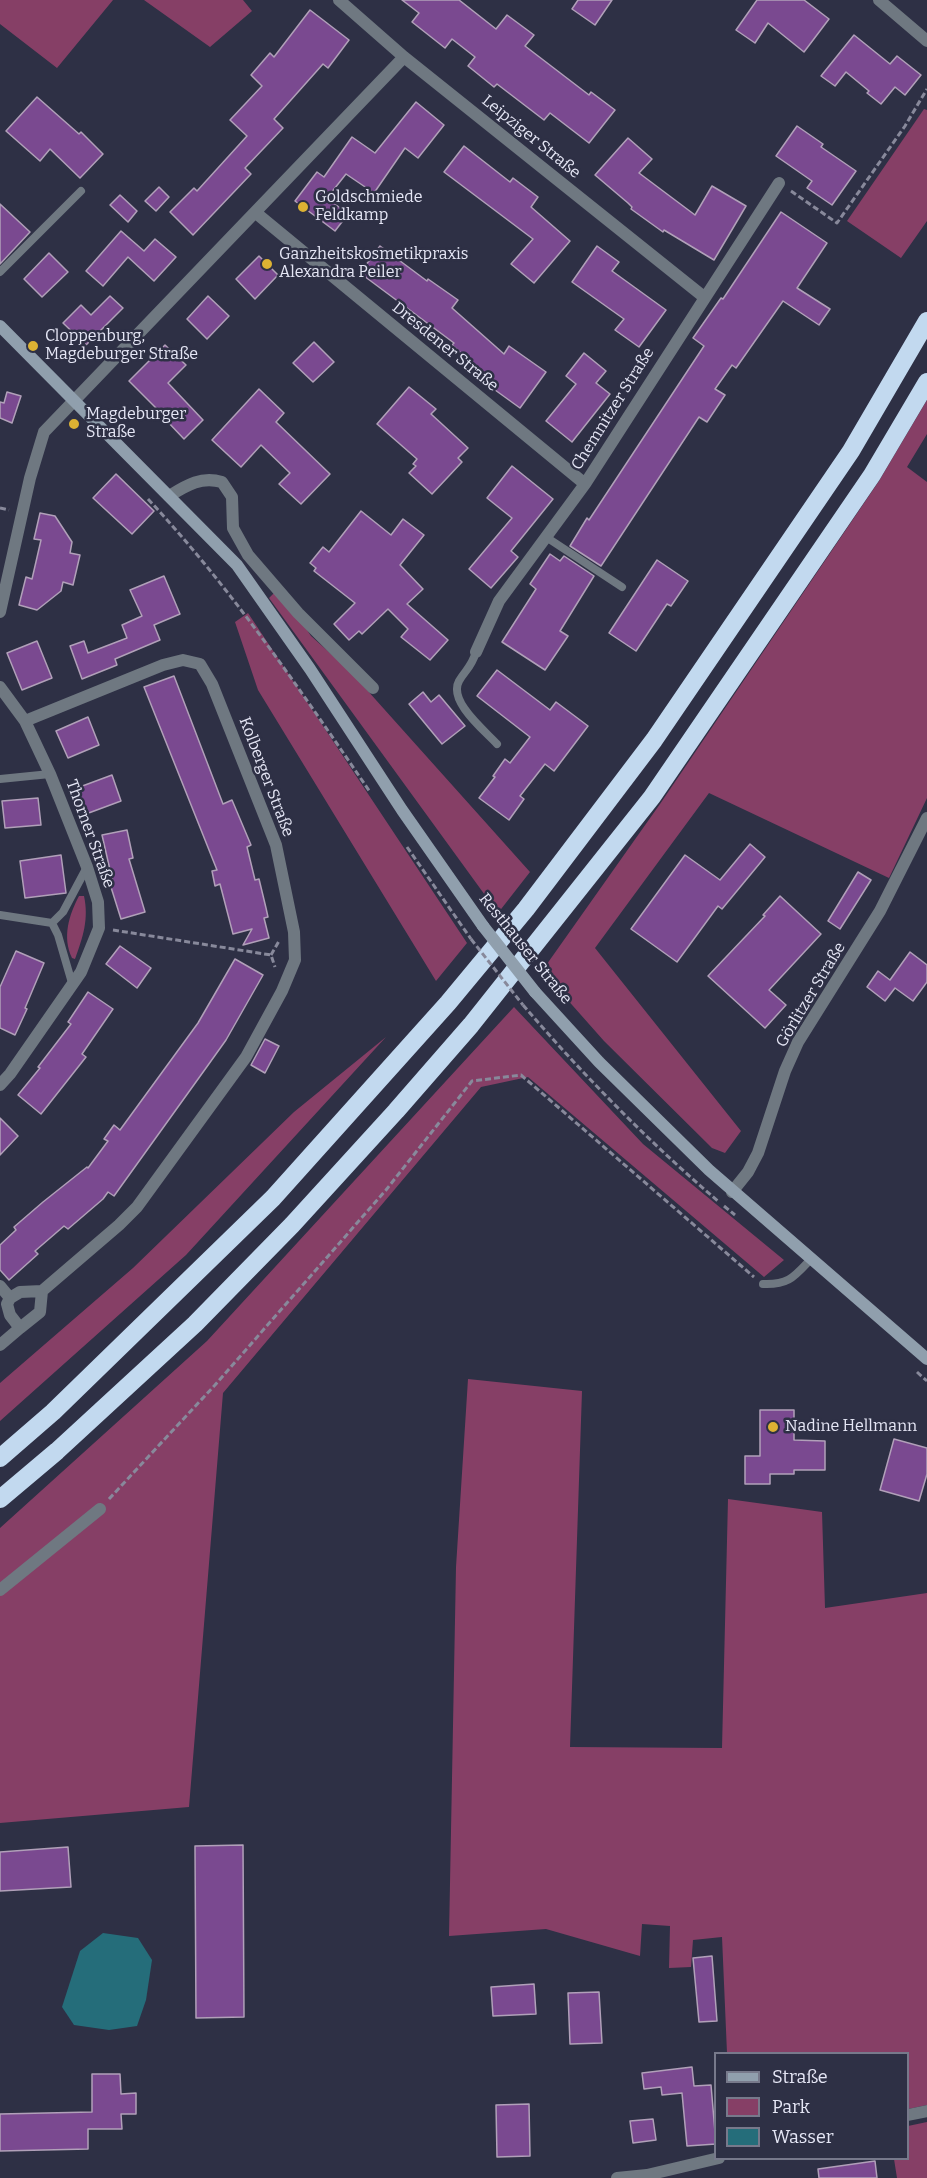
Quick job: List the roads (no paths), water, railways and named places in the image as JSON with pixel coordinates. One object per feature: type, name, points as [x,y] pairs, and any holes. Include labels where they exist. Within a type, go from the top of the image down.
[{"type":"highway","points":[[0,1458],[53,1412],[273,1198],[448,1003],[526,909],[674,711],[851,451],[927,321]]},
{"type":"highway","points":[[0,1499],[57,1451],[195,1324],[300,1216],[471,1025],[652,797],[872,475],[927,382]]},
{"type":"street","name":"Leipziger Straße","points":[[339,0],[404,57],[704,297]]},
{"type":"street","points":[[879,0],[927,41]]},
{"type":"street","points":[[0,612],[30,478],[44,432],[404,57]]},
{"type":"street","name":"Chemnitzer Straße","points":[[476,652],[499,601],[585,484],[779,183]]},
{"type":"street","name":"Dresdener Straße","points":[[256,213],[585,484]]},
{"type":"street","name":"Resthauser Straße","points":[[0,326],[237,565],[310,669],[402,810],[483,926],[535,992],[599,1062],[732,1192],[927,1359]]},
{"type":"street","points":[[169,496],[194,481],[209,478],[222,482],[232,497],[233,528],[248,555],[298,614],[373,688]]},
{"type":"street","name":"Kolberger Straße","points":[[20,1328],[40,1311],[42,1292],[119,1225],[136,1207],[246,1057],[296,960],[294,932],[276,845],[212,684],[200,664],[183,660],[163,665],[26,721]]},
{"type":"street","name":"Thorner Straße","points":[[0,687],[26,721],[50,774],[87,867],[98,902],[99,928],[81,972],[5,1072],[0,1084]]},
{"type":"street","name":"Görlitzer Straße","points":[[732,1192],[748,1172],[758,1153],[785,1071],[798,1042],[880,911],[927,818]]},
{"type":"street","points":[[0,1286],[10,1298]]},
{"type":"street","points":[[0,1346],[20,1328],[10,1315],[7,1304],[10,1298],[20,1292],[42,1292]]},
{"type":"street","points":[[0,1590],[100,1509]]},
{"type":"street","points":[[909,2115],[927,2111]]},
{"type":"street","points":[[617,2178],[646,2175],[714,2159]]},
{"type":"lane","points":[[0,272],[81,191]]},
{"type":"lane","points":[[546,537],[621,586]]},
{"type":"lane","points":[[476,652],[471,666],[459,682],[457,697],[462,706],[496,744]]},
{"type":"lane","points":[[0,779],[50,774]]},
{"type":"lane","points":[[0,915],[52,922],[63,912],[87,867]]},
{"type":"lane","points":[[52,922],[72,983]]},
{"type":"lane","points":[[763,1284],[790,1281],[811,1259]]},
{"type":"water","points":[[103,1933],[138,1938],[152,1960],[146,2000],[137,2026],[109,2030],[74,2025],[62,2007],[80,1951]]},
{"type":"place","name":"Goldschmiede Feldkamp","points":[[303,207]]},
{"type":"place","name":"Ganzheitskosmetikpraxis Alexandra Peiler","points":[[267,264]]},
{"type":"place","name":"Cloppenburg, Magdeburger Straße","points":[[33,346]]},
{"type":"place","name":"Magdeburger Straße","points":[[74,424]]},
{"type":"place","name":"Nadine Hellmann","points":[[773,1427]]}]
